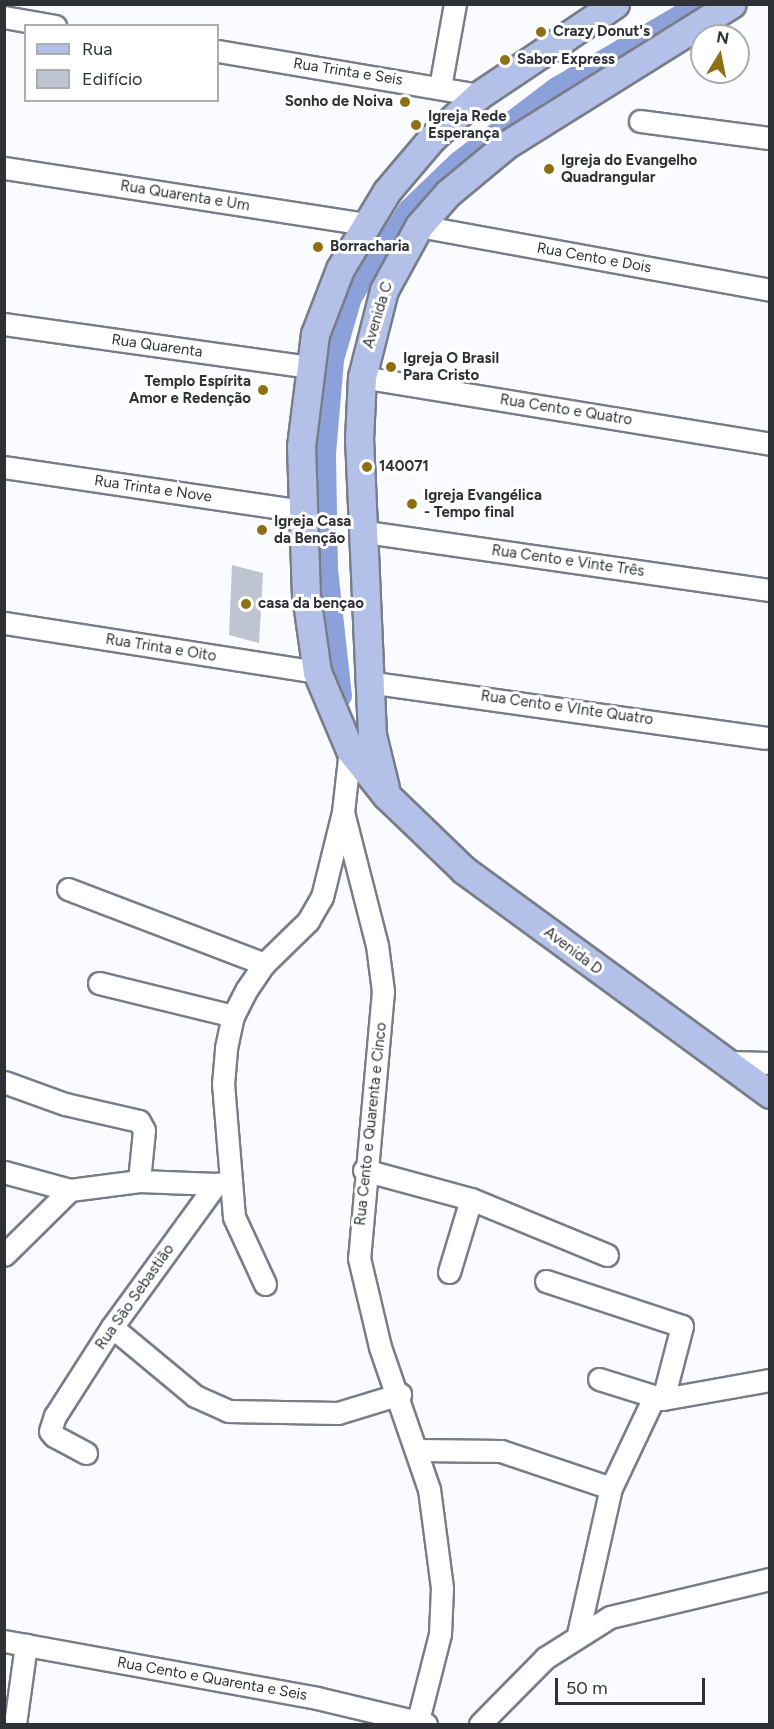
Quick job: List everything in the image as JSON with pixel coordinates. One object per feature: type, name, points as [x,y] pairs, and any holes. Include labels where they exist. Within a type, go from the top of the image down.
[{"type":"main road","name":"Avenida D","points":[[615,4],[479,95],[432,138],[366,224],[326,302],[309,368],[301,446],[302,511],[317,672],[350,750],[386,795],[464,870],[770,1094]]},
{"type":"main road","name":"Avenida C","points":[[386,795],[372,735],[368,682],[366,532],[359,440],[362,376],[384,290],[419,226],[448,193],[506,146],[732,4]]},
{"type":"street","points":[[440,87],[455,4]]},
{"type":"street","points":[[4,17],[44,24]]},
{"type":"street","name":"Rua Trinta e Seis","points":[[219,51],[479,95]]},
{"type":"street","points":[[640,121],[770,138]]},
{"type":"street","name":"Rua Quarenta e Um","points":[[4,168],[366,224]]},
{"type":"street","name":"Rua Cento e Dois","points":[[419,226],[770,290]]},
{"type":"street","name":"Rua Quarenta","points":[[4,324],[309,368]]},
{"type":"street","name":"Rua Cento e Quatro","points":[[362,376],[770,444]]},
{"type":"street","name":"Rua Trinta e Nove","points":[[4,467],[302,511]]},
{"type":"street","name":"Rua Cento e Vinte Três","points":[[366,532],[770,590]]},
{"type":"street","name":"Rua Trinta e Oito","points":[[4,623],[317,672]]},
{"type":"street","name":"Rua Cento e VInte Quatro","points":[[368,682],[765,738]]},
{"type":"street","points":[[265,1284],[234,1216],[222,1183],[223,1084],[233,1016],[264,964],[308,921],[322,897],[343,812],[350,750]]},
{"type":"street","name":"Rua Cento e Quarenta e Cinco","points":[[343,812],[377,945],[382,991],[379,1061],[364,1170],[359,1258],[380,1347],[400,1394],[419,1450],[442,1588],[440,1634],[420,1723]]},
{"type":"street","points":[[68,889],[264,964]]},
{"type":"street","points":[[99,983],[233,1016]]},
{"type":"street","points":[[725,1062],[770,1063]]},
{"type":"street","points":[[4,1082],[65,1104],[139,1121],[144,1130],[139,1181]]},
{"type":"street","points":[[364,1170],[471,1199],[607,1255]]},
{"type":"street","points":[[4,1172],[70,1190],[139,1181],[222,1183]]},
{"type":"street","name":"Rua São Sebastião","points":[[86,1453],[54,1436],[52,1425],[112,1328],[222,1183]]},
{"type":"street","points":[[4,1256],[70,1190]]},
{"type":"street","points":[[449,1272],[471,1199]]},
{"type":"street","points":[[546,1281],[681,1326],[659,1398],[611,1488],[578,1634]]},
{"type":"street","points":[[112,1328],[195,1396],[228,1411],[338,1413],[400,1394]]},
{"type":"street","points":[[599,1379],[659,1398],[732,1383],[770,1380]]},
{"type":"street","points":[[419,1450],[501,1450],[611,1488]]},
{"type":"street","points":[[480,1725],[514,1686],[578,1634],[610,1617],[770,1579]]},
{"type":"street","name":"Rua Cento e Quarenta e Seis","points":[[4,1641],[420,1723]]},
{"type":"street","points":[[15,1725],[26,1645]]},
{"type":"building","name":"casa da bençao","points":[[232,565],[263,573],[259,643],[229,635]]},
{"type":"waterway","points":[[341,696],[327,570],[325,453],[333,359],[351,297],[408,209],[458,161],[556,87],[698,4]]},
{"type":"place","name":"Crazy Donut's","points":[[541,32]]},
{"type":"place","name":"Sabor Express","points":[[505,60]]},
{"type":"place","name":"Sonho de Noiva","points":[[405,102]]},
{"type":"place","name":"Igreja Rede Esperança","points":[[416,125]]},
{"type":"place","name":"Igreja do Evangelho Quadrangular","points":[[549,169]]},
{"type":"place","name":"Borracharia","points":[[318,247]]},
{"type":"place","name":"Igreja O Brasil Para Cristo","points":[[391,367]]},
{"type":"place","name":"Templo Espírita Amor e Redenção","points":[[263,390]]},
{"type":"place","name":"140071","points":[[367,467]]},
{"type":"place","name":"Igreja Evangélica - Tempo final","points":[[412,504]]},
{"type":"place","name":"Igreja Casa da Benção","points":[[262,530]]},
{"type":"place","name":"casa da bençao","points":[[246,604]]}]
